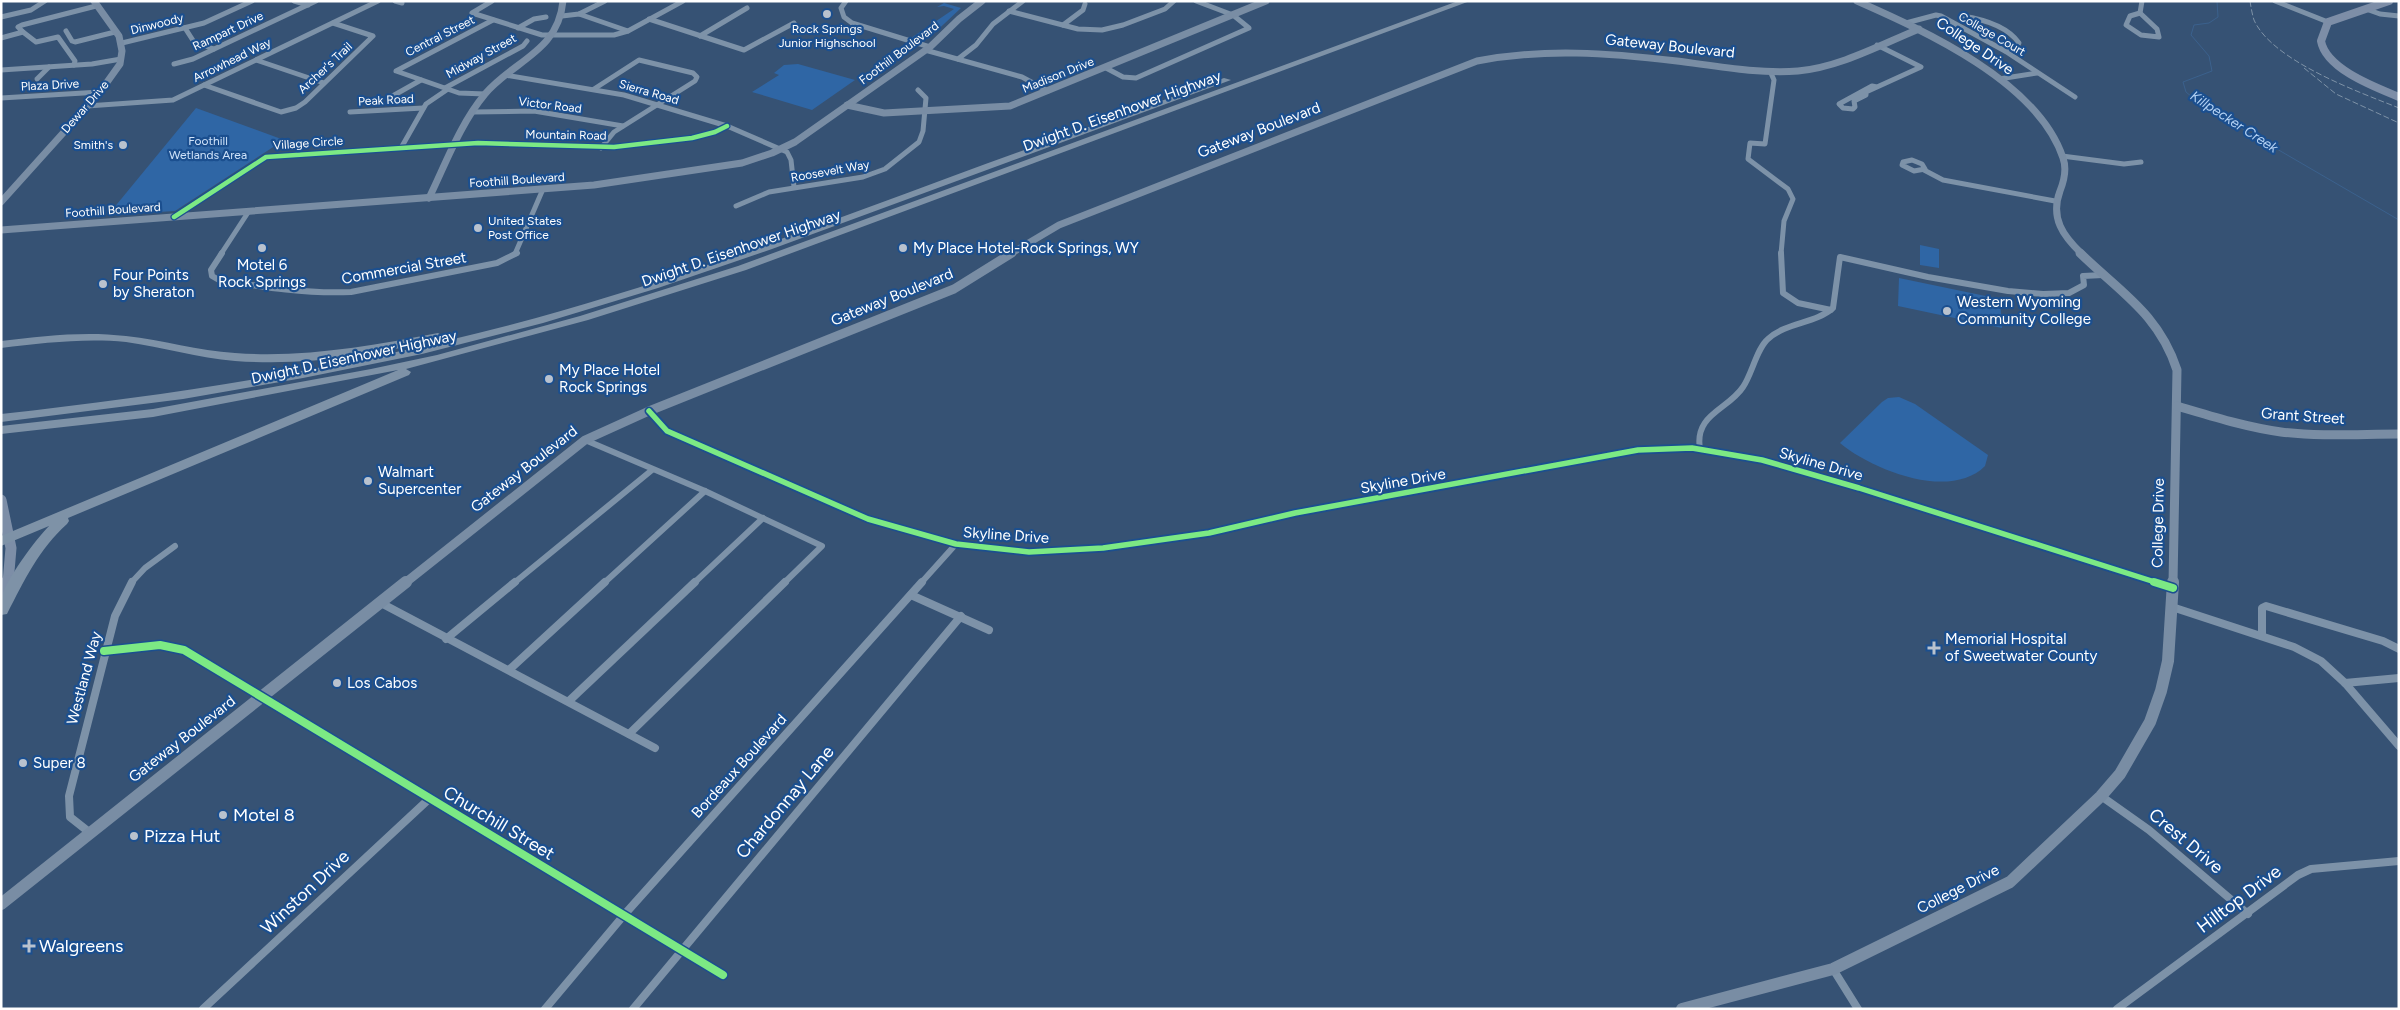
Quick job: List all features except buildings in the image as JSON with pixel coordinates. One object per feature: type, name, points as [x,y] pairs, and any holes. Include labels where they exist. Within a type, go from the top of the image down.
[{"type":"highway","name":"Dwight D. Eisenhower Highway","points":[[1,430],[23,422],[103,407],[225,388],[359,363],[482,335],[666,282],[803,236],[940,184],[1444,1]]},
{"type":"highway","name":"Dwight D. Eisenhower Highway","points":[[1,418],[23,422],[153,413],[371,373],[438,358],[584,318],[742,268],[1466,1]]},
{"type":"highway","points":[[1411,21],[1474,1]]},
{"type":"highway","points":[[1,345],[58,338],[93,338],[125,339],[233,356],[282,358],[327,355],[390,346],[588,305]]},
{"type":"highway","points":[[6,539],[194,458],[438,358]]},
{"type":"highway","points":[[2,611],[39,542],[62,521],[88,505]]},
{"type":"main road","points":[[429,198],[455,145],[485,94],[505,75],[530,57],[552,35],[562,16],[563,1]]},
{"type":"main road","name":"Foothill Boulevard","points":[[1,230],[594,185],[730,166],[757,159],[782,149],[928,48],[958,19],[982,1]]},
{"type":"main road","name":"Madison Drive","points":[[848,105],[884,113],[1003,107],[1017,104],[1266,1]]},
{"type":"main road","name":"College Drive","points":[[1682,1009],[1833,969],[2010,882],[2101,796],[2120,774],[2150,722],[2162,691],[2168,661],[2173,588],[2178,370],[2169,344],[2150,320],[2062,232],[2055,212],[2055,201],[2065,179],[2062,156],[2040,120],[1999,80],[1955,49],[1919,29],[1857,1]]},
{"type":"main road","points":[[2388,1],[2328,22],[2321,34],[2320,41],[2322,47],[2333,61],[2372,86],[2399,97]]},
{"type":"main road","points":[[95,4],[122,43]]},
{"type":"main road","name":"Gateway Boulevard","points":[[1,904],[89,832],[584,440],[649,411],[954,289],[985,272],[1026,242],[1059,224],[1470,64],[1509,55],[1565,52],[1770,71],[1811,70],[1919,29]]},
{"type":"main road","name":"Dewar Drive","points":[[1,202],[100,92],[116,71],[121,59],[122,43]]},
{"type":"main road","name":"Grant Street","points":[[2177,406],[2254,428],[2284,433],[2328,435],[2399,434]]},
{"type":"main road","points":[[1,500],[12,569],[2,611]]},
{"type":"street","points":[[1,17],[42,6],[45,1]]},
{"type":"street","name":"Dinwoody","points":[[122,43],[204,23],[252,1]]},
{"type":"street","points":[[294,1],[308,5]]},
{"type":"street","name":"Rampart Drive","points":[[174,64],[214,49],[316,1]]},
{"type":"street","name":"Arrowhead Way","points":[[86,106],[172,100],[378,1]]},
{"type":"street","points":[[395,1],[402,3]]},
{"type":"street","points":[[492,1],[472,12],[538,34],[552,35],[614,35],[628,31],[683,1]]},
{"type":"street","points":[[562,16],[579,14],[605,1]]},
{"type":"street","points":[[846,1],[841,8],[841,12],[846,20],[852,23],[958,59],[1029,80],[1048,91]]},
{"type":"street","points":[[958,59],[976,45],[993,24],[1023,1]]},
{"type":"street","points":[[1009,11],[1086,30],[1110,29],[1165,9],[1174,1]]},
{"type":"street","points":[[1106,68],[1123,77],[1136,78],[1248,30],[1247,25],[1232,16],[1196,1]]},
{"type":"street","points":[[2140,13],[2142,1]]},
{"type":"street","points":[[2275,1],[2328,22]]},
{"type":"street","points":[[74,65],[74,61],[58,37],[34,42],[18,27],[95,4]]},
{"type":"street","points":[[1063,25],[1083,10],[1085,4]]},
{"type":"street","points":[[700,36],[747,8]]},
{"type":"street","points":[[2366,9],[2380,14],[2399,16]]},
{"type":"street","points":[[2140,13],[2157,28],[2159,37],[2138,34],[2131,31],[2126,25],[2130,16],[2140,13]]},
{"type":"street","points":[[579,14],[628,31]]},
{"type":"street","name":"College Court","points":[[1906,23],[1936,15],[1941,16],[2005,51],[2075,97]]},
{"type":"street","points":[[1962,16],[1979,18],[2015,37],[2019,43],[2017,47],[2005,51]]},
{"type":"street","points":[[518,28],[534,19],[546,17]]},
{"type":"street","name":"Central Street","points":[[421,80],[396,71],[493,20]]},
{"type":"street","points":[[649,20],[744,50],[794,23]]},
{"type":"street","name":"Archer's Trail","points":[[204,85],[281,112],[289,110],[305,102],[373,36],[333,23]]},
{"type":"street","points":[[185,28],[194,42],[214,49]]},
{"type":"street","points":[[66,31],[72,41],[75,42],[116,32]]},
{"type":"street","points":[[1,38],[23,32]]},
{"type":"street","name":"Midway Street","points":[[401,148],[423,108],[446,89],[523,46],[527,41]]},
{"type":"street","points":[[1877,45],[1921,67],[1877,87],[1854,102],[1855,107],[1853,109],[1843,108],[1839,104],[1872,86],[1877,87]]},
{"type":"street","points":[[1,70],[74,65],[121,59]]},
{"type":"street","points":[[256,60],[324,83]]},
{"type":"street","points":[[594,89],[639,60],[696,75],[695,81],[623,126],[610,136],[600,148]]},
{"type":"street","points":[[37,79],[49,67]]},
{"type":"street","points":[[1770,71],[1774,80],[1765,144],[1750,143],[1748,159],[1788,189],[1793,199],[1786,213],[1780,278],[1783,292],[1798,303],[1831,310]]},
{"type":"street","name":"College Court","points":[[1999,80],[2037,73]]},
{"type":"street","name":"Sierra Road","points":[[505,75],[594,89],[657,104],[727,126],[782,149]]},
{"type":"street","points":[[388,98],[421,80],[466,94],[485,94]]},
{"type":"street","points":[[918,90],[926,98],[925,111]]},
{"type":"street","name":"Plaza Drive","points":[[1,98],[100,92]]},
{"type":"street","name":"Peak Road","points":[[350,112],[423,108]]},
{"type":"street","name":"Victor Road","points":[[473,112],[528,110],[623,126]]},
{"type":"street","name":"Roosevelt Way","points":[[736,206],[759,195],[794,187],[863,177],[885,169],[919,142],[923,131],[925,111]]},
{"type":"street","name":"Mountain Road","points":[[401,148],[492,143],[600,148],[692,138],[715,132],[727,126]]},
{"type":"street","name":"Village Circle","points":[[174,217],[266,156],[401,148]]},
{"type":"street","points":[[782,149],[790,155],[794,187]]},
{"type":"street","points":[[2062,156],[2124,164],[2141,162]]},
{"type":"street","points":[[1924,170],[1943,180],[2055,201]]},
{"type":"street","name":"Commercial Street","points":[[249,211],[211,270],[212,276],[219,280],[288,291],[343,292],[391,285],[498,263],[512,258],[520,249],[543,189]]},
{"type":"street","points":[[1700,449],[1698,438],[1700,429],[1711,416],[1743,388],[1766,340],[1786,327],[1831,310],[1834,304],[1840,257],[2024,295],[2073,293],[2084,285],[2083,276],[2103,274]]},
{"type":"street","name":"Skyline Drive","points":[[649,411],[667,431],[822,501],[868,520],[956,544],[1029,552],[1103,548],[1209,533],[1295,513],[1638,450],[1700,449],[1718,450],[1762,460],[1850,485],[2173,588]]},
{"type":"street","points":[[584,440],[705,491],[822,546],[629,734]]},
{"type":"street","points":[[446,640],[652,470]]},
{"type":"street","points":[[510,670],[705,491]]},
{"type":"street","points":[[569,701],[763,518]]},
{"type":"street","name":"Bordeaux Boulevard","points":[[545,1009],[624,915],[956,544]]},
{"type":"street","name":"Westland Way","points":[[89,832],[70,817],[69,796],[104,652],[115,616],[133,580],[175,546]]},
{"type":"street","points":[[911,595],[989,630]]},
{"type":"street","points":[[378,602],[446,640],[477,652],[654,748]]},
{"type":"street","points":[[2262,636],[2261,613],[2262,608],[2266,606],[2383,641],[2399,649]]},
{"type":"street","points":[[2172,607],[2294,647],[2322,660],[2399,746]]},
{"type":"street","name":"Chardonnay Lane","points":[[633,1009],[961,616]]},
{"type":"street","name":"Churchill Street","points":[[104,652],[146,645],[184,650],[723,975]]},
{"type":"street","points":[[2345,684],[2399,678]]},
{"type":"street","name":"Crest Drive","points":[[2101,796],[2149,830],[2248,914]]},
{"type":"street","name":"Winston Drive","points":[[203,1009],[429,798]]},
{"type":"street","name":"Hilltop Drive","points":[[2117,1009],[2248,914],[2298,875],[2310,869],[2399,861]]},
{"type":"street","points":[[1833,969],[1858,1009]]},
{"type":"green space","points":[[944,3],[961,8],[928,39],[911,38],[954,9],[944,6],[937,7]]},
{"type":"green space","points":[[798,64],[855,80],[812,110],[752,92],[779,75],[774,73],[784,65]]},
{"type":"green space","name":"Foothill Wetlands Area","points":[[196,108],[284,140],[175,211],[108,215]]},
{"type":"green space","points":[[1920,245],[1939,249],[1939,268],[1920,265]]},
{"type":"green space","points":[[1899,278],[2000,299],[2002,328],[1898,306]]},
{"type":"green space","points":[[1899,397],[1915,404],[1988,455],[1985,466],[1970,476],[1952,481],[1911,478],[1871,463],[1840,443],[1882,402],[1888,398]]},
{"type":"waterway","name":"Killpecker Creek","points":[[2217,1],[2218,17],[2209,23],[2194,25],[2191,35],[2209,56],[2212,71],[2183,82],[2186,92],[2203,106],[2399,220]]},
{"type":"railway","points":[[2250,1],[2254,20],[2264,35],[2297,62],[2340,84],[2399,108]]},
{"type":"railway","points":[[2304,68],[2336,94],[2399,123]]},
{"type":"cycle path","points":[[174,217],[266,157],[478,143],[614,147],[692,138],[715,132],[727,126]]},
{"type":"cycle path","points":[[649,411],[667,431],[868,519],[956,544],[1029,552],[1103,548],[1209,533],[1295,513],[1638,450],[1692,448],[1762,460],[1859,488],[2173,588]]},
{"type":"cycle path","points":[[104,651],[160,645],[184,650],[723,975]]},
{"type":"place","name":"Rock Springs Junior Highschool","points":[[827,14]]},
{"type":"place","name":"Smith's","points":[[123,145]]},
{"type":"place","name":"United States Post Office","points":[[478,228]]},
{"type":"place","name":"Motel 6 Rock Springs","points":[[262,248]]},
{"type":"place","name":"My Place Hotel-Rock Springs, WY","points":[[903,248]]},
{"type":"place","name":"Four Points by Sheraton","points":[[103,284]]},
{"type":"place","name":"Western Wyoming Community College","points":[[1947,311]]},
{"type":"place","name":"My Place Hotel Rock Springs","points":[[549,379]]},
{"type":"place","name":"Walmart Supercenter","points":[[368,481]]},
{"type":"place","name":"Memorial Hospital of Sweetwater County","points":[[1934,648]]},
{"type":"place","name":"Los Cabos","points":[[337,683]]},
{"type":"place","name":"Super 8","points":[[23,763]]},
{"type":"place","name":"Motel 8","points":[[223,815]]},
{"type":"place","name":"Pizza Hut","points":[[134,836]]},
{"type":"place","name":"Walgreens","points":[[29,946]]}]
